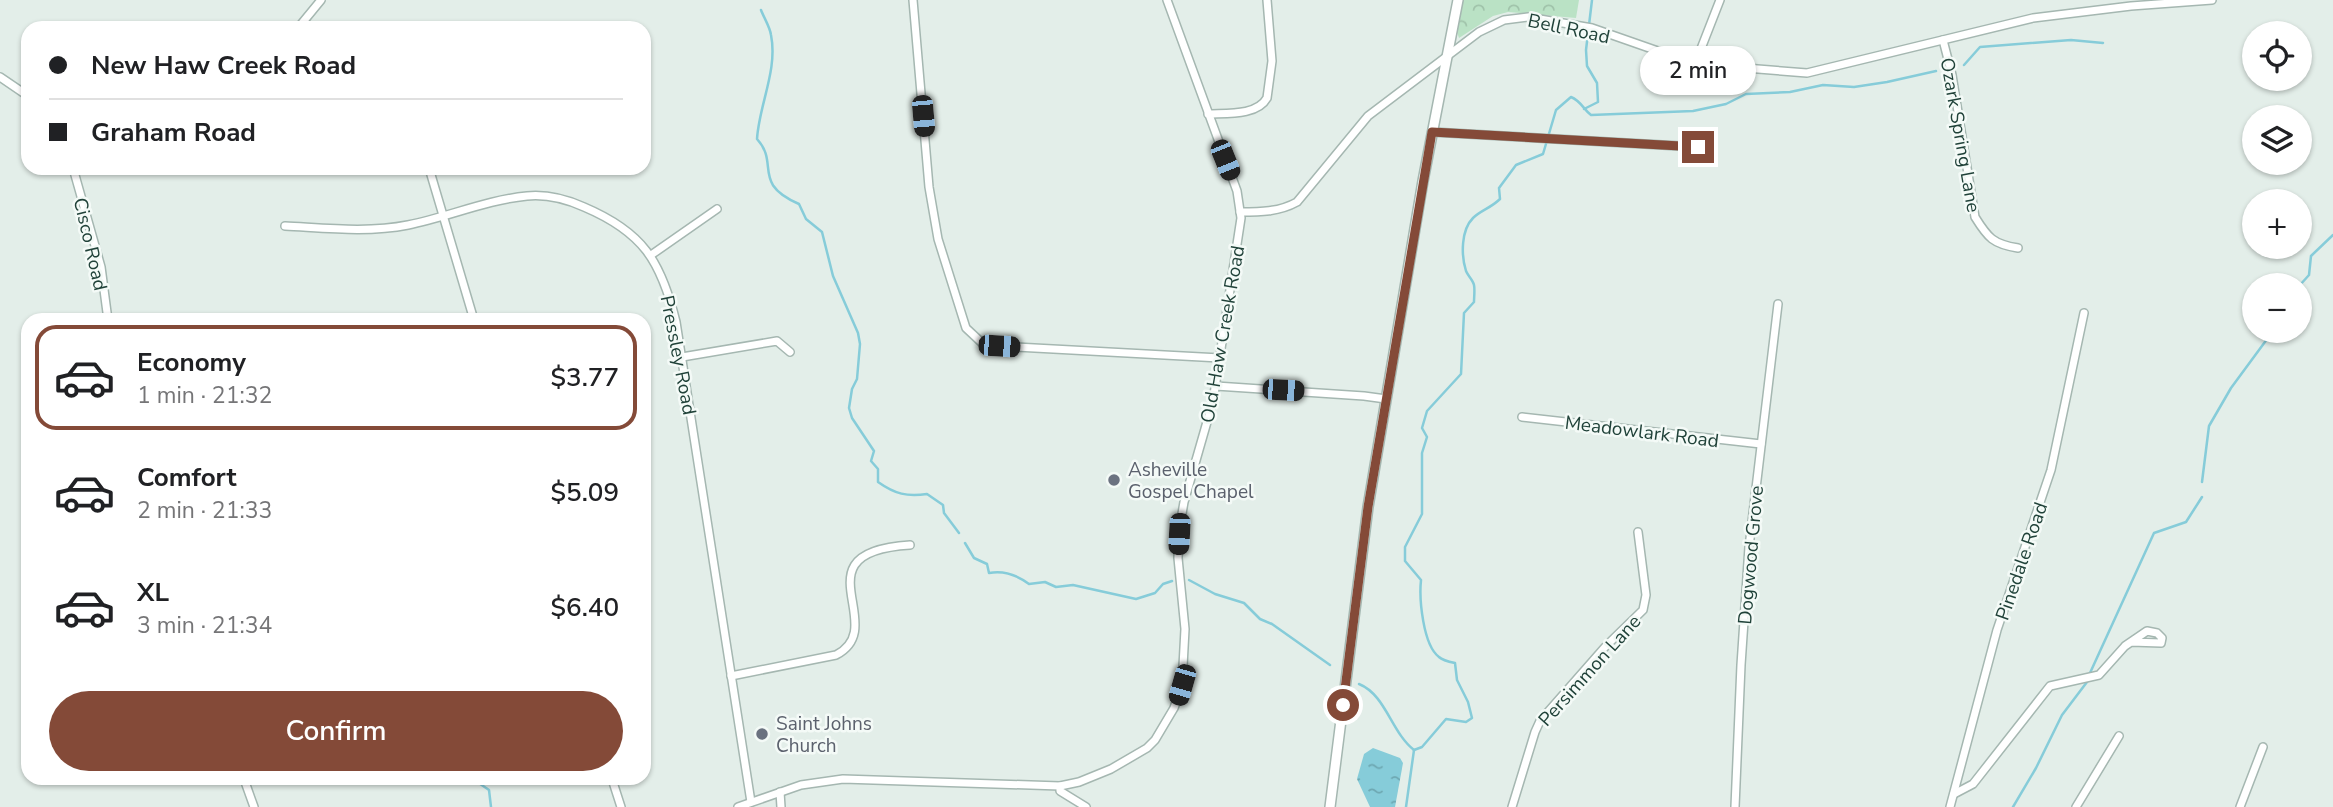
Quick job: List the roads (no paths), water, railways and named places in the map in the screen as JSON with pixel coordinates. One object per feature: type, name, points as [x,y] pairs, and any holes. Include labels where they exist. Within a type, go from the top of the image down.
[{"type":"street","points":[[304,21],[321,0]]},
{"type":"street","points":[[913,0],[931,203],[958,309],[969,332],[981,342],[999,346],[1220,358]]},
{"type":"street","name":"Old Haw Creek Road","points":[[738,807],[812,783],[843,779],[1060,786],[1093,777],[1147,748],[1155,740],[1177,700],[1182,685],[1185,629],[1178,558],[1179,534],[1184,502],[1205,435],[1216,386],[1240,212],[1237,191],[1167,0]]},
{"type":"street","points":[[1208,114],[1246,111],[1264,103],[1269,93],[1272,61],[1268,0]]},
{"type":"street","points":[[1330,807],[1368,507],[1432,132],[1458,0]]},
{"type":"street","points":[[1695,64],[1720,0]]},
{"type":"street","name":"Bell Road","points":[[1240,212],[1273,210],[1297,202],[1368,116],[1490,25],[1504,19],[1528,18],[1588,27],[1695,64],[1807,73],[2033,18],[2174,1],[2212,0]]},
{"type":"street","name":"Ozark Spring Lane","points":[[1943,40],[1952,75],[1975,217],[1985,234],[1998,244],[2018,248]]},
{"type":"street","points":[[0,77],[21,91]]},
{"type":"street","points":[[1432,132],[1698,147]]},
{"type":"street","name":"Cisco Road","points":[[75,175],[101,267],[107,313]]},
{"type":"street","points":[[431,175],[472,313]]},
{"type":"street","name":"Pressley Road","points":[[285,226],[372,229],[405,226],[504,199],[528,195],[558,197],[621,225],[651,255],[670,296],[682,357],[751,802]]},
{"type":"street","points":[[651,255],[717,209]]},
{"type":"street","name":"Dogwood Grove","points":[[1735,807],[1745,590],[1778,304]]},
{"type":"street","name":"Pinedale Road","points":[[1950,807],[1993,641],[2051,470],[2084,313]]},
{"type":"street","points":[[682,357],[777,341],[790,352]]},
{"type":"street","points":[[1216,386],[1386,399]]},
{"type":"street","name":"Meadowlark Road","points":[[1522,417],[1761,444]]},
{"type":"street","name":"Persimmon Lane","points":[[1512,807],[1540,721],[1643,610],[1646,595],[1638,532]]},
{"type":"street","points":[[731,676],[836,655],[845,650],[856,617],[848,584],[849,573],[860,559],[874,551],[909,545]]},
{"type":"street","points":[[1954,794],[1973,784],[2050,686],[2099,675],[2114,656],[2131,642]]},
{"type":"street","points":[[2076,807],[2119,736]]},
{"type":"street","points":[[2240,807],[2263,747]]},
{"type":"street","points":[[246,785],[254,807]]},
{"type":"street","points":[[614,785],[621,807]]},
{"type":"street","points":[[1060,786],[1060,791],[1086,807]]},
{"type":"street","points":[[780,792],[781,807]]},
{"type":"water","points":[[1373,748],[1400,758],[1403,763],[1395,807],[1370,807],[1357,779],[1364,754]]},
{"type":"waterway","points":[[1584,109],[1598,102],[1597,83],[1587,66],[1586,50],[1592,0]]},
{"type":"waterway","points":[[761,10],[770,32],[772,61],[757,139],[767,157],[771,181],[775,188],[799,204],[806,219],[822,232],[833,276],[858,333],[860,344],[857,379],[852,389],[849,408],[852,418],[874,451],[871,461],[878,469],[878,482],[901,494],[927,494],[943,505],[944,513],[959,533]]},
{"type":"waterway","points":[[1964,65],[1980,47],[2071,40],[2103,43]]},
{"type":"waterway","points":[[1414,750],[1422,747],[1446,719],[1466,722],[1472,718],[1468,702],[1457,680],[1455,663],[1440,658],[1429,643],[1422,610],[1421,580],[1405,561],[1405,547],[1422,514],[1422,453],[1427,437],[1422,428],[1427,411],[1461,374],[1464,313],[1474,302],[1474,285],[1466,271],[1463,258],[1464,236],[1469,223],[1500,199],[1499,188],[1516,165],[1543,154],[1556,110],[1571,97],[1591,115],[1693,111],[1726,104],[1746,94],[1790,92],[1823,85],[1854,87],[1936,71]]},
{"type":"waterway","points":[[2309,273],[2311,256],[2333,235]]},
{"type":"waterway","points":[[2202,482],[2209,426],[2231,388],[2264,343]]},
{"type":"waterway","points":[[2090,673],[2154,533],[2186,522],[2202,497]]},
{"type":"waterway","points":[[965,543],[974,558],[987,564],[989,573],[1010,574],[1029,584],[1045,582],[1056,587],[1073,585],[1136,599],[1155,593],[1163,584],[1172,581]]},
{"type":"waterway","points":[[1189,580],[1215,594],[1244,603],[1260,619],[1272,624],[1330,665]]},
{"type":"waterway","points":[[2013,807],[2062,715],[2087,682]]},
{"type":"waterway","points":[[1359,684],[1376,696],[1400,734],[1414,750]]},
{"type":"waterway","points":[[1406,807],[1414,750]]},
{"type":"waterway","points":[[482,785],[489,790],[491,807]]},
{"type":"place","name":"Asheville Gospel Chapel","points":[[1114,480]]},
{"type":"place","name":"Saint Johns Church","points":[[762,734]]}]
